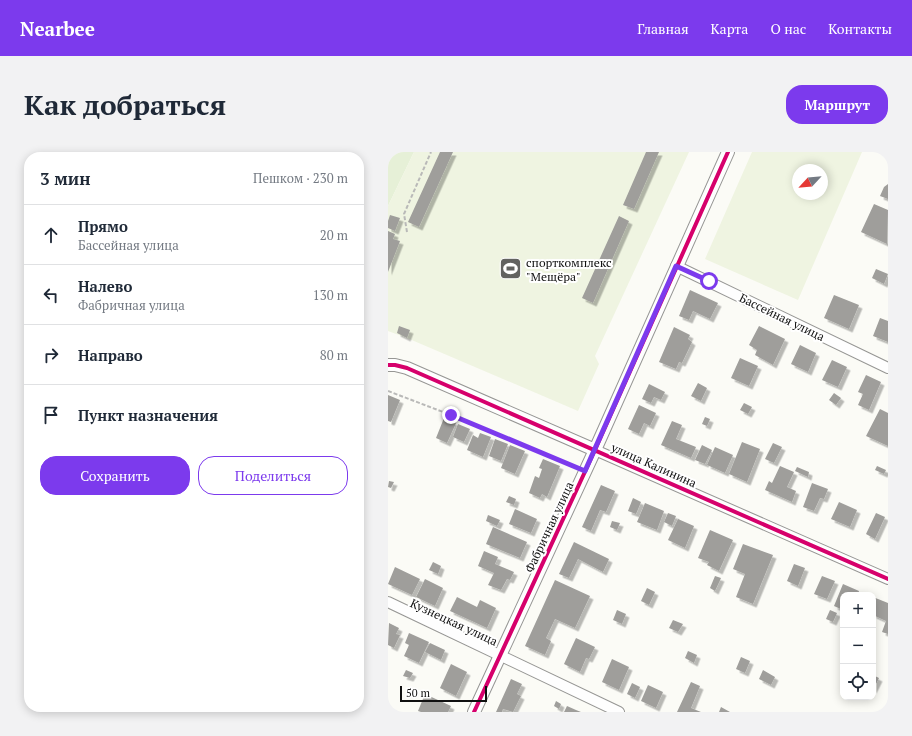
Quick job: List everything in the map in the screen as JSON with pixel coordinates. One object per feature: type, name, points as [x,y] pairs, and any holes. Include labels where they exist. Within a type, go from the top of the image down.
[{"type":"street","name":"Фабричная улица","points":[[474,712],[595,450],[728,152]]},
{"type":"street","name":"Бассейная улица","points":[[676,266],[888,368]]},
{"type":"street","name":"улица Калинина","points":[[388,365],[407,368],[888,579]]},
{"type":"street","name":"Кузнецкая улица","points":[[388,602],[619,712]]},
{"type":"path","points":[[407,232],[404,214],[431,152]]},
{"type":"path","points":[[388,391],[451,415],[585,471]]},
{"type":"green space","points":[[388,152],[414,152],[388,206]]},
{"type":"green space","name":"спорткомплекс \"Мещёра\"","points":[[414,152],[689,152],[595,356],[599,364],[578,411],[388,331],[388,206]]},
{"type":"green space","points":[[752,152],[862,152],[798,300],[705,259]]},
{"type":"building","points":[[440,152],[453,152],[419,227],[408,222]]},
{"type":"building","points":[[646,152],[659,152],[634,209],[623,205]]},
{"type":"building","points":[[888,184],[888,199],[880,196],[884,187]]},
{"type":"building","points":[[874,204],[888,210],[887,244],[861,232]]},
{"type":"building","points":[[390,215],[400,218],[395,231],[388,228]]},
{"type":"building","points":[[619,216],[629,221],[593,303],[582,298]]},
{"type":"building","points":[[388,231],[395,234],[393,239],[400,241],[388,272]]},
{"type":"building","points":[[876,269],[888,274],[884,284],[872,278]]},
{"type":"building","points":[[690,290],[718,303],[710,319],[693,311],[689,320],[679,316]]},
{"type":"building","points":[[834,295],[859,305],[849,329],[824,318]]},
{"type":"building","points":[[880,318],[888,321],[888,342],[873,336]]},
{"type":"building","points":[[399,326],[410,330],[407,338],[397,333]]},
{"type":"building","points":[[759,326],[785,339],[773,365],[755,355],[757,350],[749,345]]},
{"type":"building","points":[[674,327],[690,335],[688,339],[692,342],[682,363],[679,362],[676,369],[659,362]]},
{"type":"building","points":[[800,345],[816,353],[808,372],[791,364]]},
{"type":"building","points":[[740,358],[758,366],[749,386],[731,378]]},
{"type":"building","points":[[832,360],[847,367],[838,387],[822,380]]},
{"type":"building","points":[[866,375],[881,382],[869,410],[858,405],[863,394],[858,392]]},
{"type":"building","points":[[698,383],[707,388],[701,401],[691,396]]},
{"type":"building","points":[[649,384],[665,392],[661,400],[654,397],[651,403],[642,399]]},
{"type":"building","points":[[834,393],[841,398],[836,405],[829,400]]},
{"type":"building","points":[[388,395],[400,400],[391,422],[388,421]]},
{"type":"building","points":[[744,403],[752,407],[748,414],[740,410]]},
{"type":"building","points":[[639,405],[656,413],[650,426],[644,423],[639,434],[628,429]]},
{"type":"building","points":[[880,409],[888,413],[888,446],[866,436]]},
{"type":"building","points":[[705,417],[710,419],[707,426],[702,424]]},
{"type":"building","points":[[444,418],[456,423],[447,443],[436,438]]},
{"type":"building","points":[[672,421],[682,425],[676,439],[696,447],[691,458],[661,445]]},
{"type":"building","points":[[458,424],[470,429],[464,442],[453,437]]},
{"type":"building","points":[[480,433],[491,437],[483,457],[467,450],[473,435],[478,438]]},
{"type":"building","points":[[495,439],[508,444],[501,461],[489,456]]},
{"type":"building","points":[[742,442],[760,449],[747,482],[729,474]]},
{"type":"building","points":[[773,443],[782,447],[774,463],[765,459]]},
{"type":"building","points":[[510,445],[525,451],[515,474],[501,468]]},
{"type":"building","points":[[702,445],[712,450],[705,464],[695,460]]},
{"type":"building","points":[[715,447],[733,455],[725,473],[707,465]]},
{"type":"building","points":[[543,459],[560,466],[547,497],[542,494],[540,498],[529,493],[535,476],[539,478],[542,469],[539,468]]},
{"type":"building","points":[[780,466],[794,472],[787,487],[796,491],[792,502],[765,490],[769,481],[772,483]]},
{"type":"building","points":[[877,466],[886,470],[884,474],[875,470]]},
{"type":"building","points":[[797,467],[809,472],[808,477],[795,471]]},
{"type":"building","points":[[389,481],[394,482],[391,488],[388,487]]},
{"type":"building","points":[[812,483],[828,489],[824,499],[820,498],[814,511],[803,507]]},
{"type":"building","points":[[601,485],[615,491],[606,512],[600,510],[591,531],[582,527]]},
{"type":"building","points":[[509,496],[516,499],[514,505],[506,502]]},
{"type":"building","points":[[633,498],[641,502],[636,514],[628,511]]},
{"type":"building","points":[[839,502],[857,510],[850,527],[831,519]]},
{"type":"building","points":[[645,503],[664,511],[657,530],[637,522]]},
{"type":"building","points":[[515,509],[537,519],[531,533],[509,524]]},
{"type":"building","points":[[668,513],[676,516],[672,526],[664,522]]},
{"type":"building","points":[[876,513],[885,517],[875,539],[866,534]]},
{"type":"building","points":[[488,515],[500,520],[497,526],[486,521]]},
{"type":"building","points":[[678,519],[694,526],[685,548],[668,540]]},
{"type":"building","points":[[612,521],[620,523],[617,530],[610,527]]},
{"type":"building","points":[[493,527],[527,542],[520,558],[486,544]]},
{"type":"building","points":[[710,530],[733,540],[719,571],[707,565],[709,562],[698,558]]},
{"type":"building","points":[[574,542],[609,559],[603,572],[578,559],[569,578],[559,574]]},
{"type":"building","points":[[743,544],[773,555],[753,604],[736,597],[745,574],[733,569]]},
{"type":"building","points":[[484,551],[498,557],[495,564],[514,572],[510,580],[507,579],[501,590],[488,585],[494,573],[478,566]]},
{"type":"building","points":[[433,562],[441,566],[438,574],[429,570]]},
{"type":"building","points":[[794,564],[805,568],[798,586],[787,581]]},
{"type":"building","points":[[395,567],[420,579],[412,595],[388,584]]},
{"type":"building","points":[[715,576],[721,578],[715,591],[710,588]]},
{"type":"building","points":[[822,576],[835,581],[827,599],[814,594]]},
{"type":"building","points":[[425,579],[443,588],[435,606],[416,597]]},
{"type":"building","points":[[555,580],[590,596],[575,628],[555,619],[546,638],[551,641],[545,655],[525,646]]},
{"type":"building","points":[[843,584],[859,591],[840,592],[840,609],[834,606]]},
{"type":"building","points":[[647,588],[655,592],[649,605],[641,601]]},
{"type":"building","points":[[457,597],[477,607],[480,600],[496,608],[487,628],[450,611]]},
{"type":"building","points":[[876,598],[888,603],[888,634],[882,632],[886,621],[876,616]]},
{"type":"building","points":[[617,610],[626,614],[622,624],[613,620]]},
{"type":"building","points":[[830,610],[837,613],[833,622],[826,619]]},
{"type":"building","points":[[673,620],[683,624],[678,632],[669,628]]},
{"type":"building","points":[[389,623],[399,628],[396,634],[400,635],[394,648],[388,645]]},
{"type":"building","points":[[409,633],[429,642],[419,663],[404,656],[409,645],[405,643]]},
{"type":"building","points":[[576,638],[595,647],[589,659],[586,658],[580,672],[564,664]]},
{"type":"building","points":[[430,643],[445,650],[441,660],[425,652]]},
{"type":"building","points":[[688,651],[697,655],[694,663],[685,658]]},
{"type":"building","points":[[741,657],[750,661],[745,673],[736,669]]},
{"type":"building","points":[[612,659],[629,667],[619,690],[602,682]]},
{"type":"building","points":[[451,664],[467,672],[456,696],[440,688]]},
{"type":"building","points":[[406,670],[413,673],[410,678],[403,676]]},
{"type":"building","points":[[763,670],[775,677],[771,685],[759,679]]},
{"type":"building","points":[[876,676],[879,678],[876,684]]},
{"type":"building","points":[[511,679],[522,684],[517,694],[521,696],[513,712],[503,709],[502,712],[496,712]]},
{"type":"building","points":[[691,682],[700,686],[691,708],[701,712],[677,712]]},
{"type":"building","points":[[632,683],[640,687],[635,698],[627,694]]},
{"type":"building","points":[[648,685],[663,692],[656,708],[641,701]]},
{"type":"building","points":[[425,694],[451,706],[448,712],[418,711]]},
{"type":"building","points":[[556,701],[561,704],[559,709],[554,706]]},
{"type":"building","points":[[567,706],[576,710],[581,712],[564,712]]},
{"type":"building","points":[[721,707],[730,712],[719,712]]},
{"type":"cycle path","points":[[474,712],[595,450],[728,152]]},
{"type":"cycle path","points":[[388,365],[407,368],[888,579]]},
{"type":"place","name":"спорткомплекс \"Мещёра\"","points":[[511,269]]},
{"type":"route","points":[[451,415],[585,471],[676,266],[709,281]]}]
